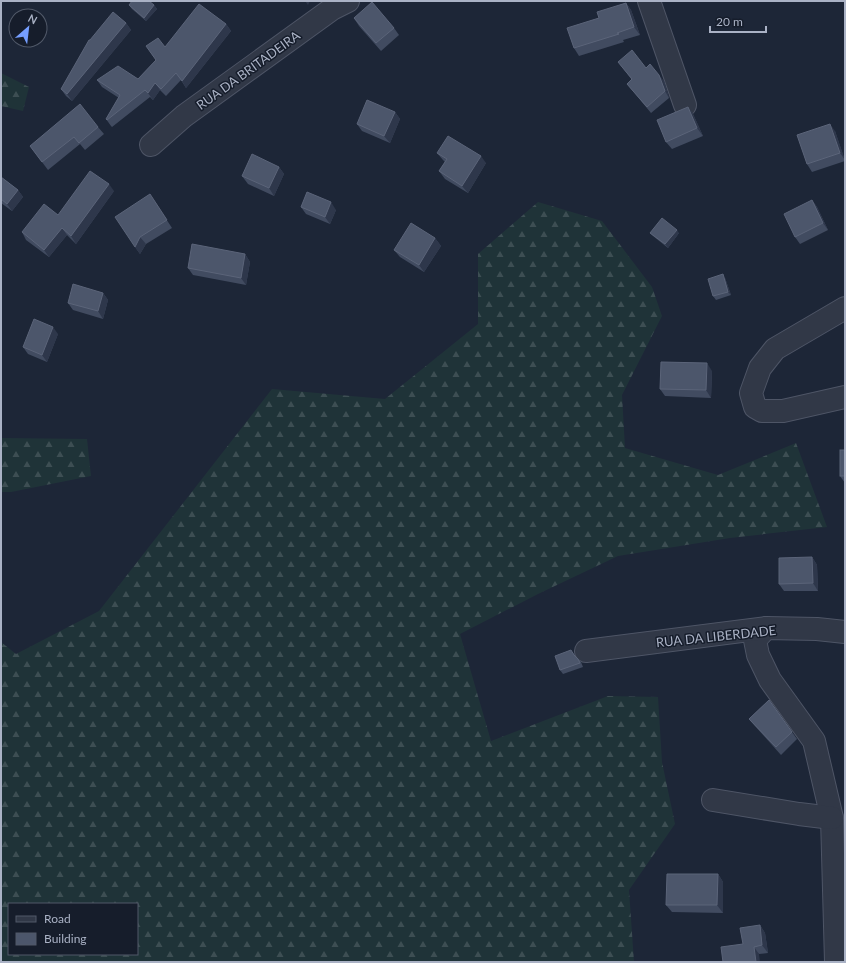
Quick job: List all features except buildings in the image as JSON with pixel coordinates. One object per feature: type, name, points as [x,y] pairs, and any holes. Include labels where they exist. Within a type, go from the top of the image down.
[{"type":"street","name":"RUA DA BRITADEIRA","points":[[151,145],[190,112],[332,9],[348,1]]},
{"type":"street","points":[[649,1],[685,105]]},
{"type":"street","points":[[845,308],[775,349],[760,368],[751,393],[755,407],[762,411],[783,411],[845,398]]},
{"type":"street","points":[[766,628],[755,640],[758,655],[770,680],[814,741],[832,818],[836,962]]},
{"type":"street","name":"RUA DA LIBERDADE","points":[[586,651],[766,628],[817,629],[845,632]]},
{"type":"street","points":[[713,800],[832,818]]},
{"type":"green space","points":[[1,73],[29,87],[23,111],[1,106]]},
{"type":"green space","points":[[538,202],[602,221],[652,287],[662,316],[622,395],[625,448],[718,475],[796,443],[827,527],[730,538],[618,556],[538,594],[460,634],[491,741],[608,696],[658,697],[662,762],[675,824],[629,890],[634,962],[1,962],[1,642],[16,654],[99,611],[272,389],[385,399],[478,324],[478,254]]},
{"type":"green space","points":[[1,438],[87,439],[91,476],[11,492],[1,492]]}]
